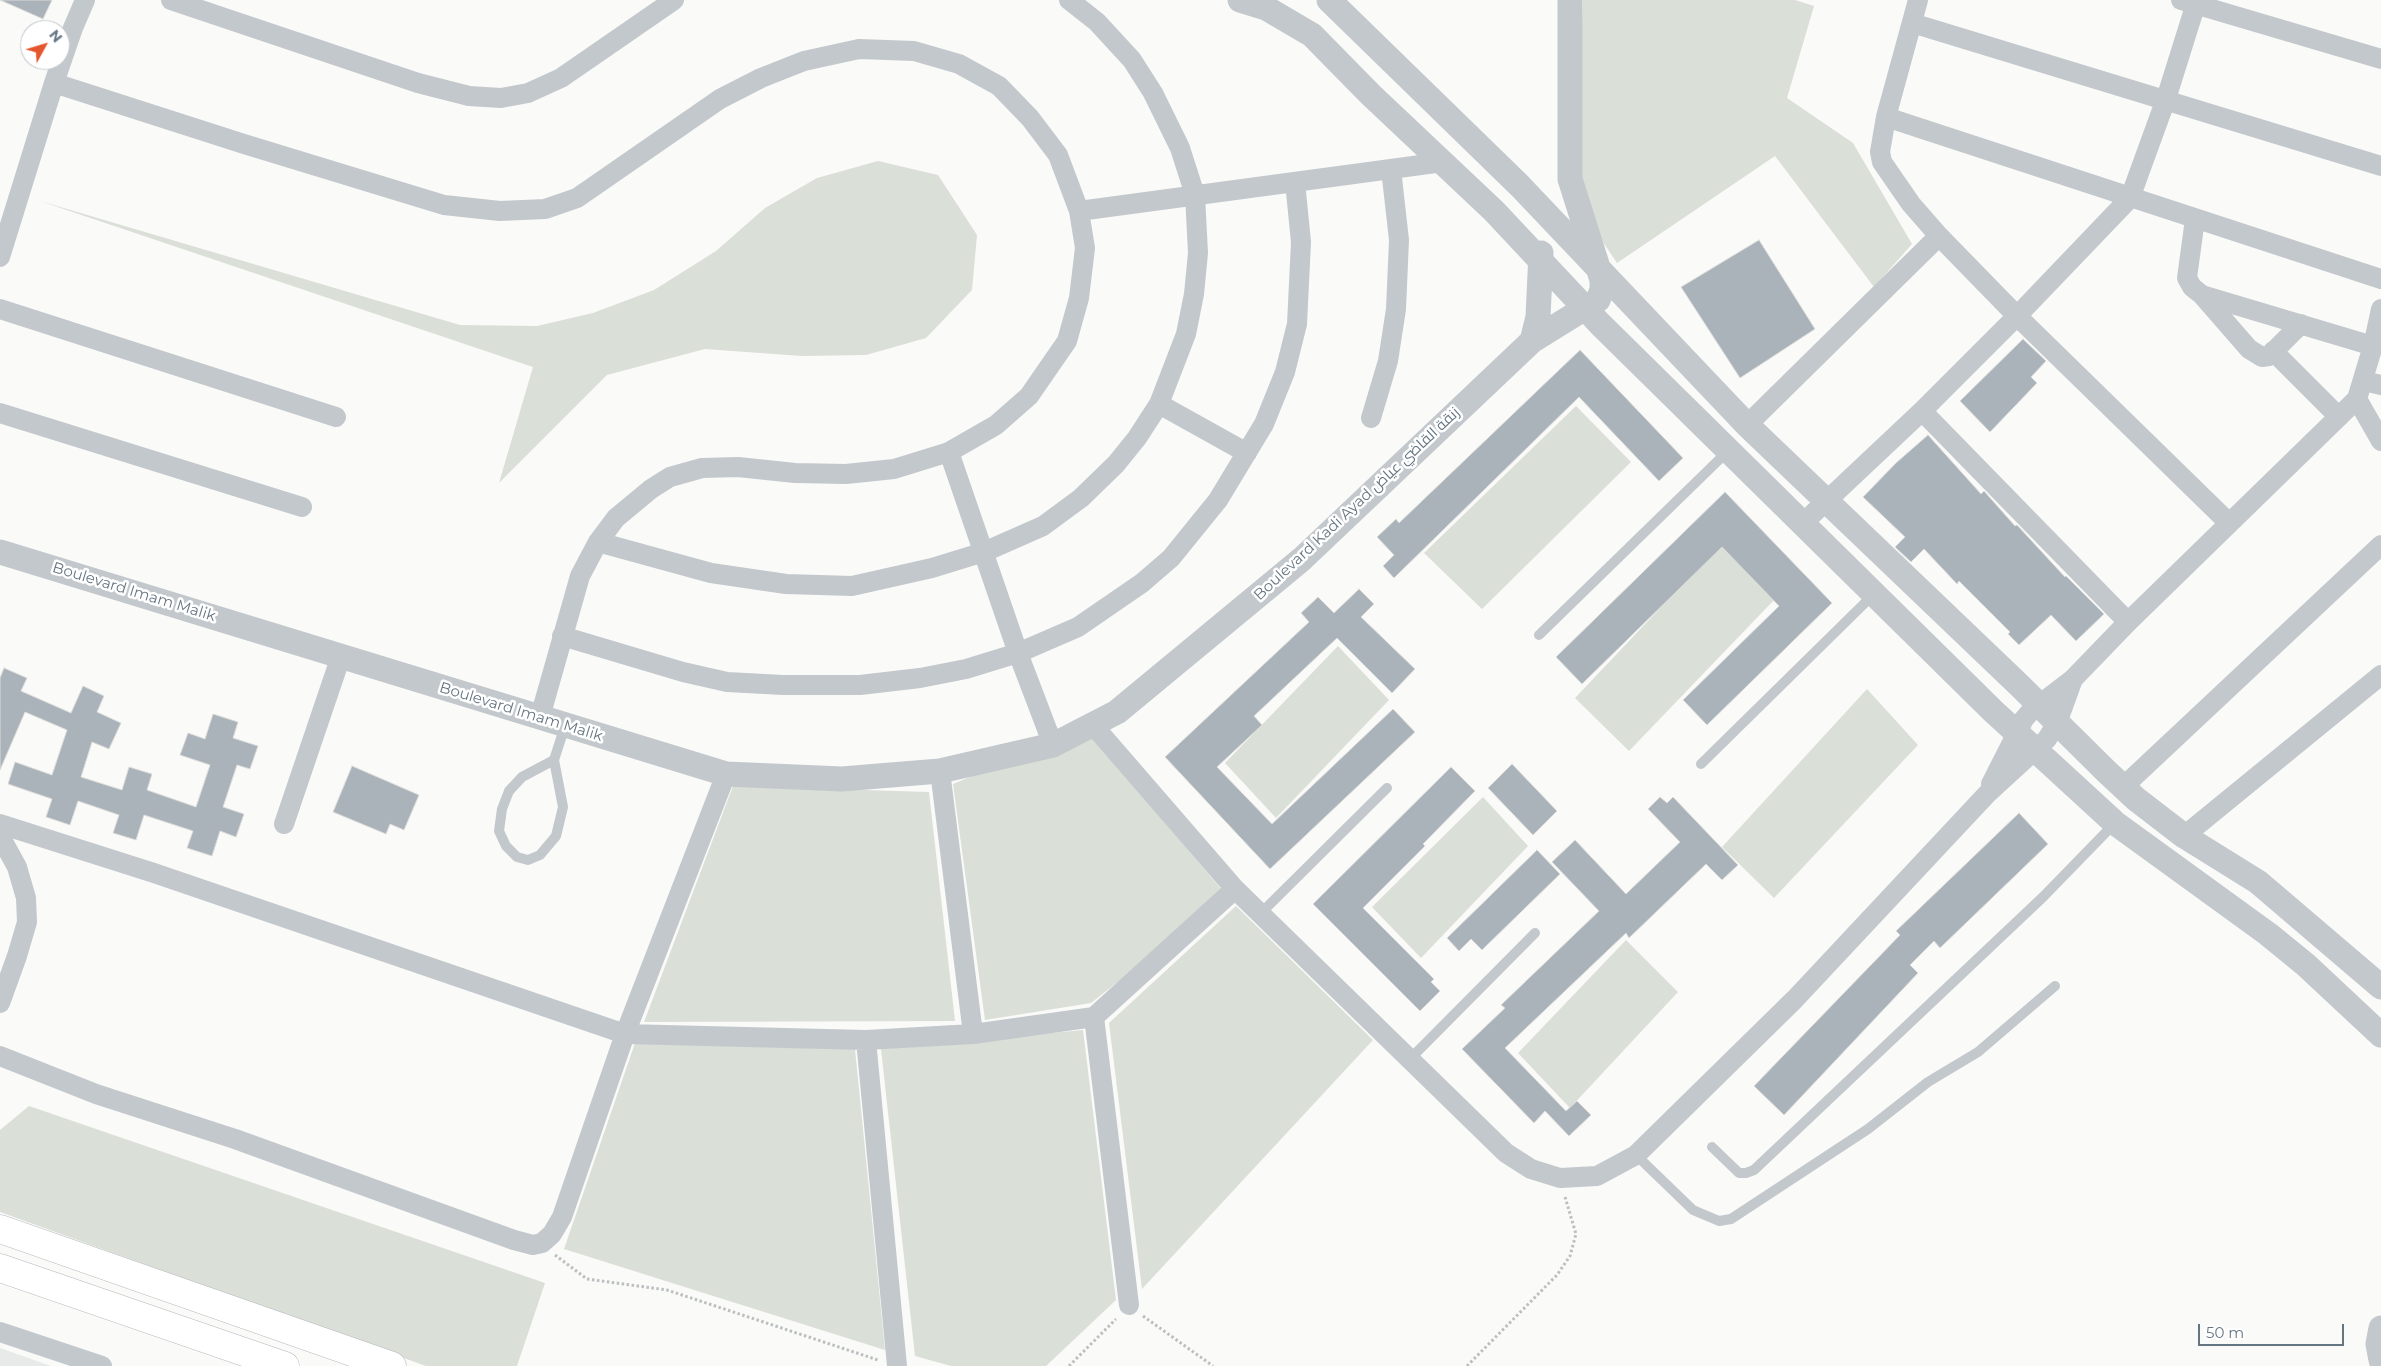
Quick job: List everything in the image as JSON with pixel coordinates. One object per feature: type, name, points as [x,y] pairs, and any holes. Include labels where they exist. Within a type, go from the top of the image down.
[{"type":"highway","points":[[0,1229],[392,1366]]},
{"type":"highway","points":[[0,1268],[285,1366]]},
{"type":"street","points":[[0,257],[7,214],[73,28],[85,0]]},
{"type":"street","points":[[171,0],[418,83],[469,96],[501,98],[528,93],[561,78],[674,0]]},
{"type":"street","points":[[598,542],[711,573],[818,587],[852,586],[932,568],[984,552],[1043,526],[1081,498],[1122,457],[1137,438],[1158,404],[1168,384],[1186,334],[1194,294],[1198,252],[1195,195],[1180,148],[1153,93],[1137,68],[1097,22],[1069,0]]},
{"type":"street","points":[[1240,0],[1266,8],[1312,35],[1371,95],[1494,210],[1584,308],[1802,524],[2114,823],[2268,934],[2306,965],[2381,1035]]},
{"type":"street","points":[[1329,0],[1407,73],[1550,218],[1748,425],[2123,787],[2184,836],[2258,882],[2381,987]]},
{"type":"street","points":[[1570,0],[1570,179],[1602,280],[1600,296],[1591,305],[1584,308]]},
{"type":"street","points":[[1918,0],[1886,117],[1880,152],[1882,162],[1912,204],[1939,236],[2017,316],[2229,523]]},
{"type":"street","points":[[1802,524],[1922,411],[2017,316],[2130,198],[2166,99],[2191,2],[2381,59]]},
{"type":"street","points":[[1912,23],[2381,166]]},
{"type":"street","points":[[54,83],[444,205],[500,211],[545,209],[577,198],[720,99],[761,78],[804,61],[859,49],[914,51],[959,64],[999,86],[1030,118],[1058,155],[1078,211],[1085,248],[1079,298],[1067,341],[1029,396],[996,425],[949,452],[894,469],[846,474],[795,473],[738,467],[702,468],[670,478],[651,489],[616,518],[598,542],[580,576],[540,717]]},
{"type":"street","points":[[1886,117],[2381,279]]},
{"type":"street","points":[[1078,211],[1443,162]]},
{"type":"street","points":[[1371,418],[1388,361],[1396,309],[1398,240],[1391,169]]},
{"type":"street","points":[[1532,340],[1538,317],[1542,244],[1550,218],[1570,179]]},
{"type":"street","points":[[562,636],[683,672],[727,682],[783,685],[860,685],[966,670],[1018,653],[1078,627],[1142,582],[1164,564],[1197,528],[1218,500],[1264,424],[1285,372],[1297,324],[1301,242],[1295,182]]},
{"type":"street","points":[[2195,219],[2187,278],[2192,287],[2202,295],[2256,355],[2262,357],[2274,351],[2302,324]]},
{"type":"street","points":[[1748,425],[1939,236]]},
{"type":"street","points":[[2202,295],[2373,346]]},
{"type":"street","name":"Boulevard Kadi Ayad زنقة القاضي عياض","points":[[1053,745],[1117,712],[1302,559],[1532,340],[1584,308]]},
{"type":"street","points":[[2381,309],[2367,388],[2381,441]]},
{"type":"street","points":[[0,310],[336,417]]},
{"type":"street","points":[[2274,351],[2339,417]]},
{"type":"street","points":[[1987,794],[2024,719],[2038,705],[2073,679],[2128,622],[2367,388]]},
{"type":"street","points":[[1158,404],[1247,453]]},
{"type":"street","points":[[1922,411],[2128,622]]},
{"type":"street","points":[[0,414],[302,507]]},
{"type":"street","points":[[949,452],[1018,653],[1053,745]]},
{"type":"street","points":[[2123,787],[2381,545]]},
{"type":"street","name":"Boulevard Imam Malik","points":[[0,552],[726,774],[842,779],[940,771],[1053,745]]},
{"type":"street","points":[[284,824],[341,656]]},
{"type":"street","points":[[2184,836],[2381,675]]},
{"type":"street","points":[[1093,725],[1235,889],[1506,1153],[1532,1169],[1560,1178],[1597,1176],[1636,1155],[1795,999],[1987,794],[2047,739],[2057,723],[2073,679]]},
{"type":"street","points":[[940,771],[973,1034]]},
{"type":"street","points":[[0,1056],[54,1078],[235,1139],[514,1240],[533,1245],[542,1243],[552,1234],[562,1217],[625,1034],[726,774]]},
{"type":"street","points":[[0,824],[154,873],[625,1034],[866,1040],[973,1034],[1094,1017],[1235,889]]},
{"type":"street","points":[[0,836],[18,867],[26,898],[27,922],[18,956],[0,1003]]},
{"type":"street","points":[[1094,1017],[1129,1306]]},
{"type":"street","points":[[866,1040],[892,1364]]},
{"type":"street","points":[[2381,1328],[2378,1344],[2381,1360]]},
{"type":"street","points":[[0,1332],[102,1366]]},
{"type":"lane","points":[[1539,635],[1728,451]]},
{"type":"lane","points":[[1701,764],[1874,594]]},
{"type":"lane","points":[[554,760],[522,777],[510,791],[502,809],[499,831],[506,846],[517,857],[528,860],[540,854],[556,836],[563,807],[554,760],[565,726]]},
{"type":"lane","points":[[1260,914],[1388,788]]},
{"type":"lane","points":[[1712,1147],[1739,1173],[1754,1170],[2043,897],[2114,823]]},
{"type":"lane","points":[[1410,1059],[1535,933]]},
{"type":"lane","points":[[1636,1155],[1693,1210],[1718,1221],[1731,1219],[1868,1129],[1928,1082],[1978,1052],[2055,986]]},
{"type":"path","points":[[1467,1366],[1557,1275],[1570,1256],[1576,1234],[1560,1178]]},
{"type":"path","points":[[542,1243],[571,1269],[587,1279],[667,1290],[892,1364]]},
{"type":"path","points":[[1069,1366],[1129,1306],[1213,1366]]},
{"type":"shaded area","points":[[1583,0],[1795,0],[1814,6],[1787,98],[1853,143],[1912,244],[1874,287],[1775,156],[1617,263],[1575,200]]},
{"type":"shaded area","points":[[878,161],[938,175],[977,235],[972,290],[926,338],[866,355],[802,356],[705,349],[607,375],[499,483],[533,367],[40,201],[460,325],[537,326],[593,313],[654,290],[716,251],[765,208],[817,178]]},
{"type":"shaded area","points":[[1576,406],[1631,462],[1482,609],[1424,553]]},
{"type":"shaded area","points":[[1721,544],[1775,599],[1629,751],[1575,698]]},
{"type":"shaded area","points":[[1338,646],[1389,700],[1276,818],[1225,763]]},
{"type":"shaded area","points":[[1867,689],[1918,745],[1774,898],[1722,847]]},
{"type":"shaded area","points":[[1086,729],[1227,896],[1091,1003],[985,1020],[953,784]]},
{"type":"shaded area","points":[[733,786],[929,792],[955,1021],[644,1022]]},
{"type":"shaded area","points":[[1483,797],[1528,846],[1421,958],[1372,907]]},
{"type":"shaded area","points":[[1236,906],[1373,1040],[1142,1289],[1109,1023]]},
{"type":"shaded area","points":[[1626,940],[1678,992],[1570,1108],[1518,1053]]},
{"type":"shaded area","points":[[1083,1030],[1116,1300],[1046,1366],[951,1366],[915,1356],[881,1049]]},
{"type":"shaded area","points":[[635,1043],[855,1049],[885,1350],[564,1249]]},
{"type":"shaded area","points":[[29,1106],[545,1283],[517,1366],[426,1366],[0,1212],[0,1130]]},
{"type":"shaded area","points":[[0,1348],[51,1366],[0,1366]]},
{"type":"building","points":[[0,0],[52,0],[43,19]]},
{"type":"building","points":[[1759,240],[1815,329],[1740,378],[1681,287]]},
{"type":"building","points":[[2023,339],[2046,361],[2031,377],[2037,383],[1990,432],[1960,401]]},
{"type":"building","points":[[1580,350],[1683,458],[1659,481],[1579,397],[1394,578],[1383,566],[1394,555],[1377,537],[1396,519],[1399,523]]},
{"type":"building","points":[[1928,435],[1981,494],[1984,491],[2015,526],[2017,525],[2065,577],[2104,614],[2076,641],[2051,615],[2019,645],[2008,634],[2010,632],[1959,581],[1957,584],[1924,549],[1911,562],[1895,547],[1905,537],[1863,497],[1896,463]]},
{"type":"building","points":[[1725,492],[1832,603],[1707,725],[1683,700],[1779,606],[1722,547],[1582,684],[1556,657]]},
{"type":"building","points":[[1359,589],[1374,604],[1361,617],[1415,669],[1392,693],[1337,638],[1254,716],[1262,725],[1217,767],[1272,824],[1393,709],[1415,732],[1270,869],[1165,757],[1309,622],[1301,613],[1318,597],[1334,613]]},
{"type":"building","points":[[4,668],[27,678],[21,691],[71,713],[83,686],[104,696],[97,712],[121,723],[109,749],[92,742],[81,777],[122,790],[129,767],[152,774],[147,790],[196,807],[210,765],[180,755],[188,733],[205,739],[213,714],[238,722],[233,738],[258,746],[250,769],[237,765],[223,807],[244,814],[236,837],[220,831],[212,856],[187,848],[193,831],[144,815],[136,840],[113,833],[119,815],[78,801],[70,825],[46,817],[52,799],[8,784],[15,762],[52,775],[67,730],[25,712],[0,770],[0,678]]},
{"type":"building","points":[[1512,764],[1557,811],[1533,835],[1488,788]]},
{"type":"building","points":[[352,766],[419,795],[404,830],[390,824],[386,834],[333,812]]},
{"type":"building","points":[[1451,767],[1475,791],[1423,844],[1425,846],[1363,908],[1434,979],[1431,982],[1440,991],[1420,1011],[1313,904]]},
{"type":"building","points":[[1660,797],[1667,803],[1673,797],[1738,865],[1722,880],[1706,864],[1629,938],[1626,933],[1505,1048],[1566,1111],[1577,1101],[1591,1115],[1569,1136],[1545,1111],[1534,1123],[1462,1049],[1505,1008],[1501,1005],[1599,911],[1552,862],[1575,840],[1626,894],[1680,842],[1648,809]]},
{"type":"building","points":[[2019,813],[2048,844],[1940,948],[1934,941],[1910,965],[1918,973],[1784,1115],[1754,1086],[1900,935],[1896,931]]},
{"type":"building","points":[[1537,850],[1560,874],[1482,950],[1471,939],[1459,951],[1447,938]]}]
